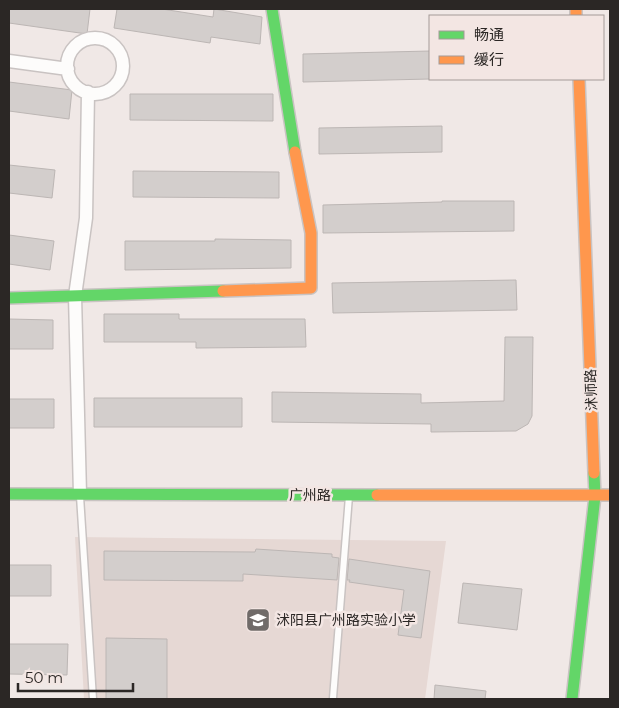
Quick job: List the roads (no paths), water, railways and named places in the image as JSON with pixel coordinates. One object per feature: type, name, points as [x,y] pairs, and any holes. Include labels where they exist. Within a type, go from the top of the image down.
[{"type":"street","points":[[9,298],[311,288],[311,233],[299,178],[272,9]]},
{"type":"street","points":[[96,38],[106,40],[120,52],[123,70],[120,79],[106,92],[97,94],[88,92],[74,84],[68,69],[68,59],[78,44],[96,38]]},
{"type":"street","points":[[9,61],[68,69]]},
{"type":"street","name":"沭师路","points":[[572,699],[595,496],[579,80]]},
{"type":"street","points":[[80,494],[75,296],[86,218],[88,92]]},
{"type":"street","name":"广州路","points":[[9,494],[610,495]]},
{"type":"lane","points":[[80,494],[93,699]]},
{"type":"lane","points":[[333,698],[349,495]]},
{"type":"place","name":"沭阳县广州路实验小学","points":[[258,620]]}]
